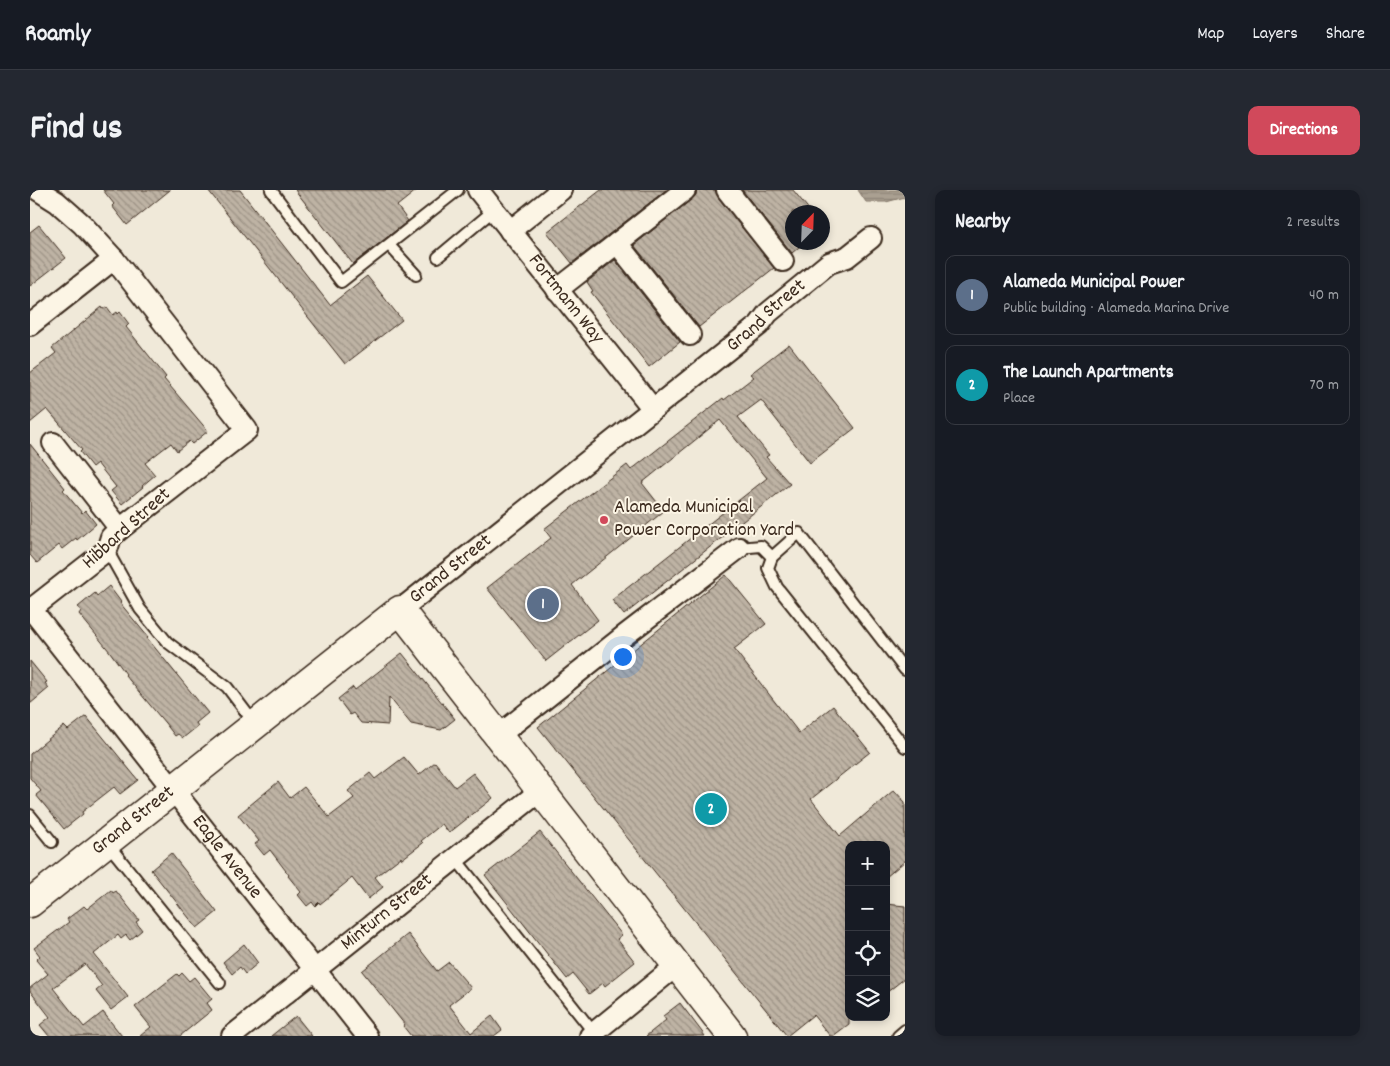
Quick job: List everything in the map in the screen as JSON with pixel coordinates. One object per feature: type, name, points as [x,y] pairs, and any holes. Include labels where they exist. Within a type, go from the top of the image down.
[{"type":"street","points":[[30,326],[114,259],[82,224],[57,202],[38,190]]},
{"type":"street","name":"Fortmann Way","points":[[478,190],[653,408]]},
{"type":"street","points":[[510,231],[561,190]]},
{"type":"street","points":[[557,290],[685,190]]},
{"type":"street","points":[[727,190],[783,261]]},
{"type":"street","name":"Grand Street","points":[[30,903],[759,325],[768,314],[829,263],[847,257],[871,238]]},
{"type":"street","points":[[617,243],[690,336]]},
{"type":"street","name":"Hibbard Street","points":[[31,609],[107,550],[112,537],[120,529],[247,430],[114,259]]},
{"type":"street","points":[[53,443],[120,529]]},
{"type":"street","points":[[498,736],[739,548]]},
{"type":"street","name":"Eagle Avenue","points":[[31,609],[367,1036]]},
{"type":"street","points":[[400,610],[732,1036]]},
{"type":"street","name":"Minturn Street","points":[[232,1036],[540,791]]},
{"type":"street","points":[[592,1034],[676,966]]},
{"type":"lane","points":[[271,190],[341,282],[458,190]]},
{"type":"lane","points":[[438,256],[494,210]]},
{"type":"lane","points":[[389,245],[416,275]]},
{"type":"lane","points":[[905,670],[799,534],[772,557],[768,568],[777,587],[905,747]]},
{"type":"lane","points":[[739,548],[761,546],[772,557]]},
{"type":"lane","points":[[107,550],[140,608],[167,642],[227,687],[256,725]]},
{"type":"lane","points":[[30,814],[52,842]]},
{"type":"lane","points":[[107,842],[220,983]]},
{"type":"lane","points":[[456,858],[592,1034]]},
{"type":"lane","points":[[898,1036],[905,1030]]},
{"type":"shaded area","points":[[858,190],[905,190],[905,197],[886,202],[866,202]]},
{"type":"building","points":[[103,190],[170,190],[127,225],[112,206],[114,204]]},
{"type":"building","points":[[208,190],[240,190],[330,305],[367,276],[402,320],[345,364]]},
{"type":"building","points":[[295,190],[417,190],[397,206],[408,221],[353,264]]},
{"type":"building","points":[[601,190],[666,190],[572,263],[547,232]]},
{"type":"building","points":[[697,190],[715,190],[718,197],[774,268],[699,327],[634,245],[692,199],[696,195]]},
{"type":"building","points":[[742,190],[793,190],[805,205],[785,205],[785,244]]},
{"type":"building","points":[[39,225],[66,258],[30,286],[30,232]]},
{"type":"building","points":[[615,260],[680,342],[649,367],[591,292],[593,291],[587,282]]},
{"type":"building","points":[[102,307],[103,309],[107,307],[113,315],[120,312],[129,324],[126,327],[166,377],[164,379],[208,431],[192,444],[189,441],[177,451],[171,443],[145,463],[155,475],[122,504],[111,491],[116,487],[97,463],[92,467],[80,452],[82,450],[47,409],[30,423],[30,373],[56,353],[52,348]]},
{"type":"building","points":[[789,344],[855,428],[810,463],[761,400],[738,417],[769,455],[766,457],[790,484],[624,615],[612,600],[767,478],[720,420],[642,483],[664,511],[572,585],[598,620],[546,661],[487,588],[551,538],[544,529],[627,465],[631,470],[723,398],[724,400],[754,377],[750,374]]},
{"type":"building","points":[[30,444],[65,488],[63,490],[82,513],[85,510],[96,524],[77,540],[76,538],[62,549],[59,545],[37,563],[30,555]]},
{"type":"building","points":[[726,575],[766,624],[734,649],[799,733],[833,706],[870,752],[811,799],[840,836],[894,790],[905,802],[905,861],[890,874],[890,841],[845,841],[845,1021],[849,1021],[849,1024],[833,1036],[830,1036],[813,1015],[787,1036],[538,727]]},
{"type":"building","points":[[109,586],[147,638],[208,713],[196,723],[198,726],[183,738],[178,734],[175,736],[125,675],[110,652],[79,614],[81,611],[78,607],[95,593],[97,596]]},
{"type":"building","points":[[402,653],[455,719],[441,730],[411,724],[389,697],[388,725],[361,723],[353,713],[350,715],[338,699],[353,687],[355,690]]},
{"type":"building","points":[[30,661],[47,682],[45,683],[49,688],[30,704]]},
{"type":"building","points":[[86,716],[138,780],[120,794],[114,787],[64,829],[36,795],[41,791],[30,778],[30,754],[64,726],[68,730]]},
{"type":"building","points":[[404,757],[419,775],[435,762],[455,787],[473,773],[493,798],[449,833],[442,824],[421,841],[423,843],[375,877],[383,887],[368,899],[352,878],[320,904],[319,902],[315,906],[312,902],[307,906],[298,895],[301,892],[289,875],[270,850],[264,855],[255,844],[259,841],[238,815],[278,782],[290,798],[304,787],[329,817],[354,798],[348,791],[370,773],[375,779]]},
{"type":"building","points":[[540,832],[622,935],[617,939],[635,962],[605,986],[603,983],[589,994],[573,974],[567,979],[485,875]]},
{"type":"building","points":[[171,853],[217,912],[197,928],[151,870]]},
{"type":"building","points":[[111,890],[113,893],[116,891],[139,920],[136,922],[142,930],[130,940],[126,935],[121,939],[118,935],[94,954],[128,997],[111,1010],[96,991],[102,986],[85,964],[53,988],[84,1027],[103,1012],[122,1036],[49,1036],[40,1025],[50,1017],[30,991],[30,988],[48,974],[36,960],[40,956],[34,948],[69,922],[67,919],[84,906],[87,909]]},
{"type":"building","points":[[890,904],[905,906],[905,978],[890,990]]},
{"type":"building","points":[[408,934],[437,971],[449,962],[471,988],[449,1005],[471,1033],[492,1016],[502,1030],[494,1036],[411,1036],[403,1026],[405,1025],[362,971]]},
{"type":"building","points":[[244,944],[258,963],[245,974],[240,967],[232,974],[223,962]]},
{"type":"building","points":[[182,973],[189,981],[194,977],[212,999],[207,1003],[212,1010],[180,1036],[140,1036],[151,1027],[135,1007],[177,974],[179,976]]},
{"type":"building","points":[[680,1003],[705,1036],[646,1036],[666,1020],[663,1016]]},
{"type":"building","points":[[296,1016],[312,1036],[271,1036]]},
{"type":"place","name":"Alameda Municipal Power Corporation Yard","points":[[604,520]]},
{"type":"place","name":"Alameda Municipal Power","points":[[543,604]]},
{"type":"place","name":"The Launch Apartments","points":[[711,809]]}]
